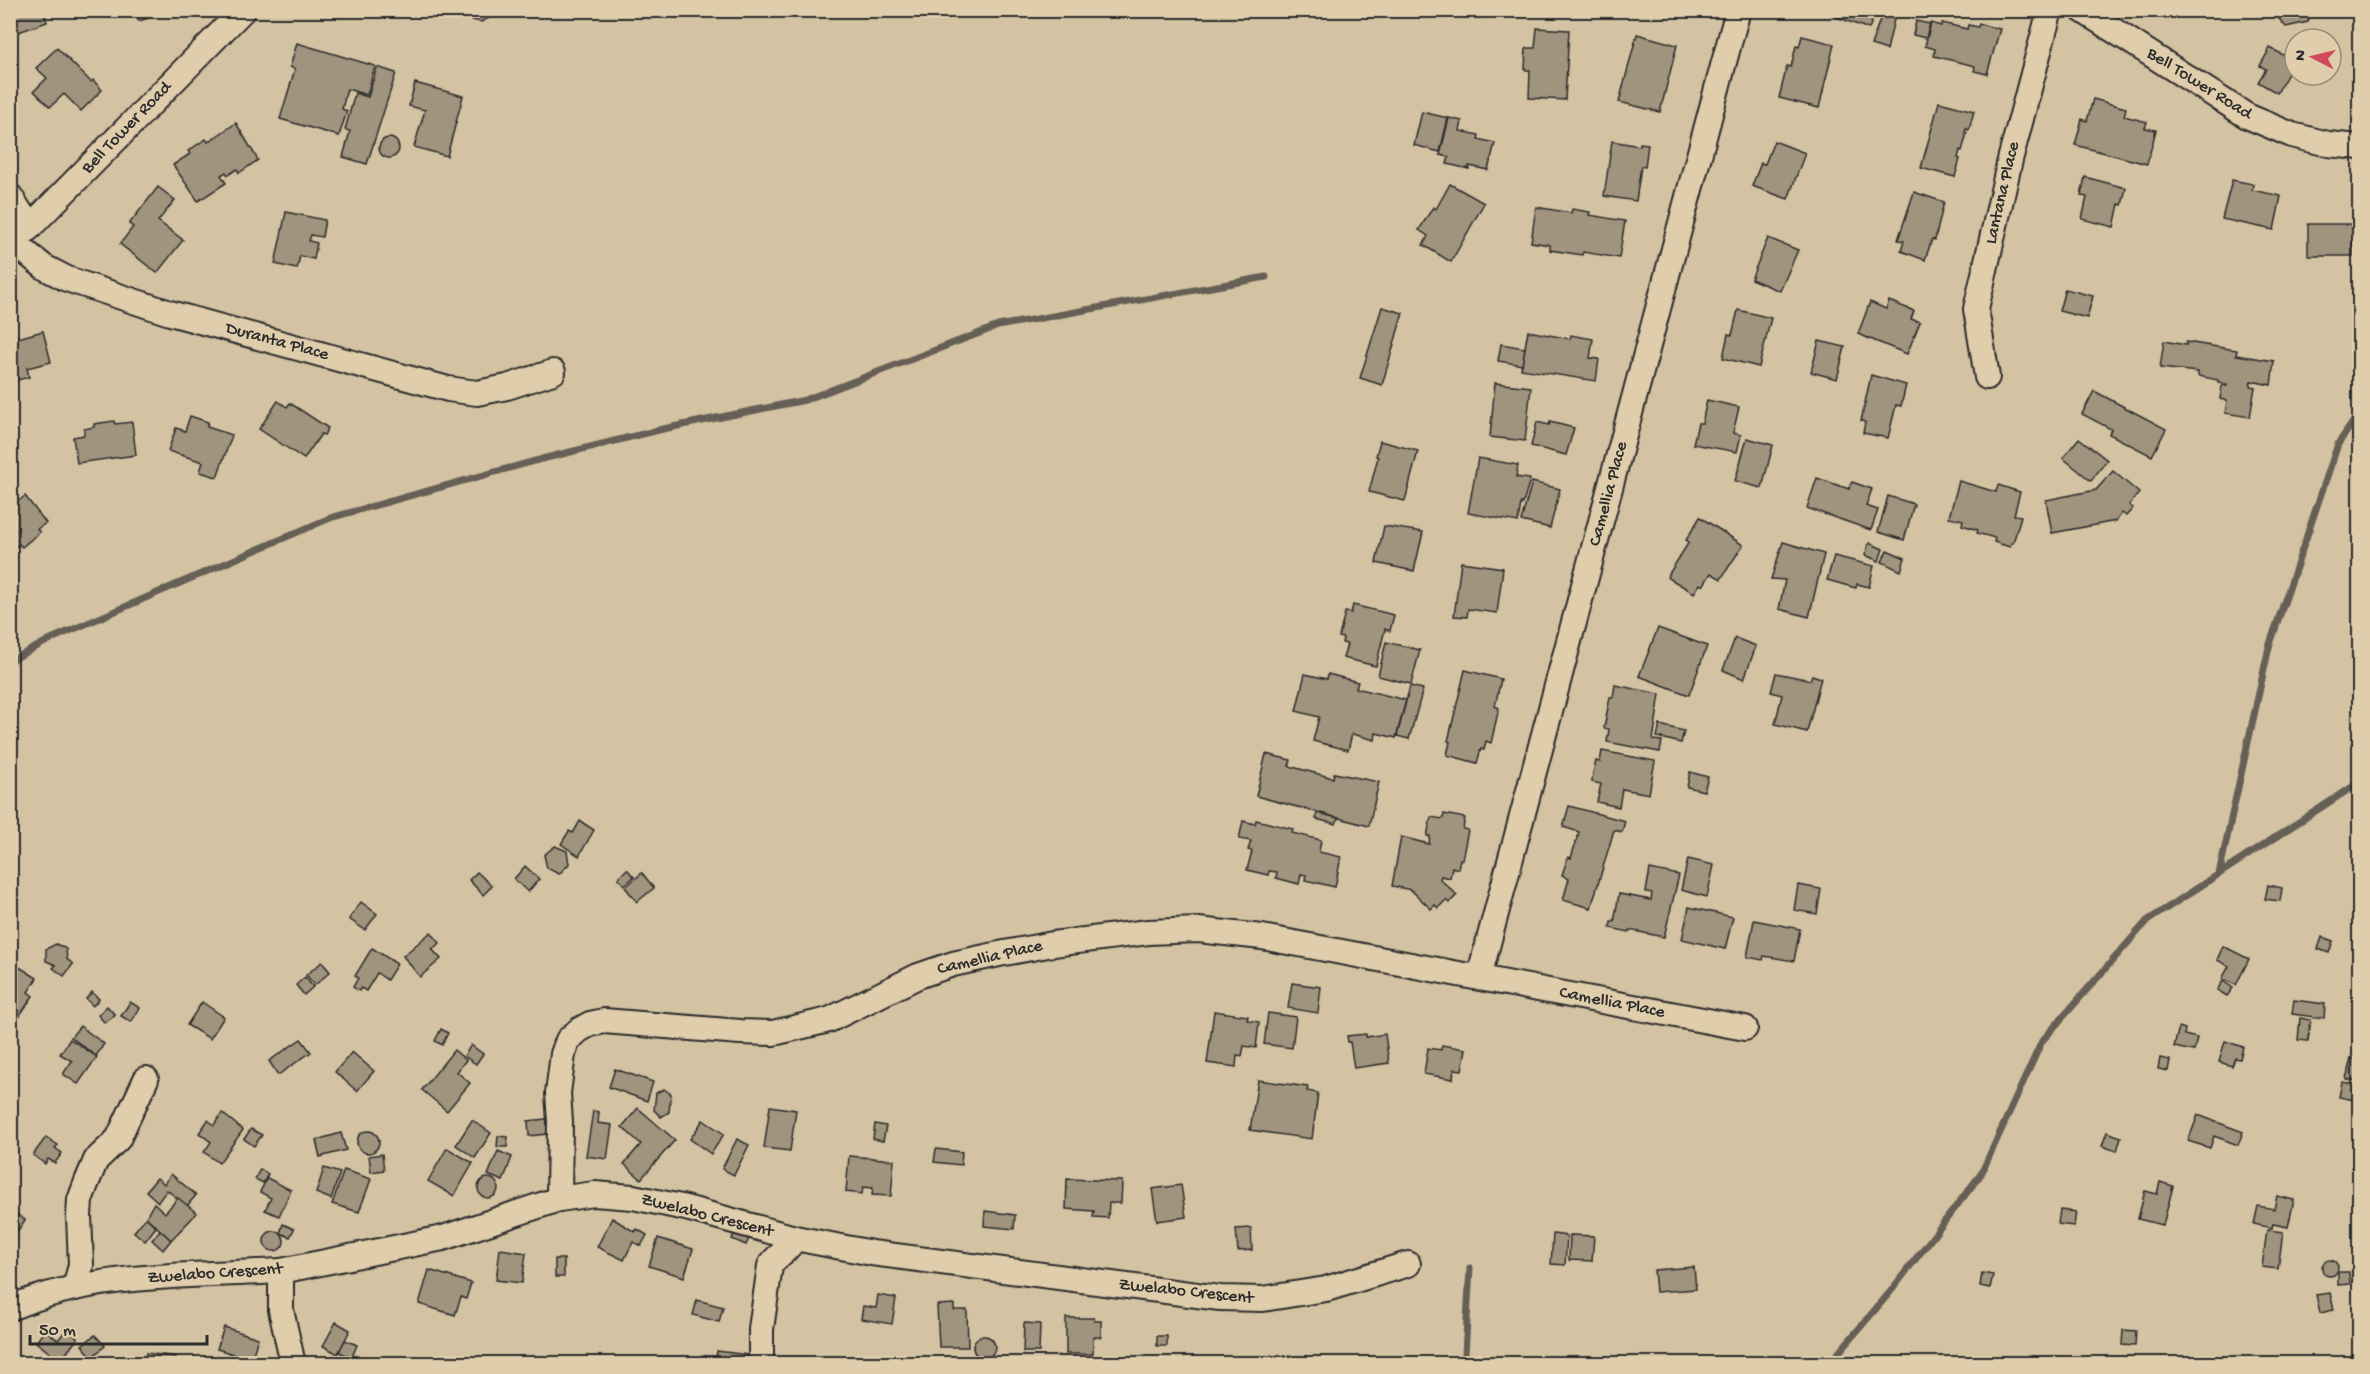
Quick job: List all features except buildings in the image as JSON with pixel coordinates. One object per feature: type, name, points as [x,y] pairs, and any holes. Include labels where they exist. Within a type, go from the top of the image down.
[{"type":"street","name":"Bell Tower Road","points":[[18,238],[243,10]]},
{"type":"street","name":"Camellia Place","points":[[1479,977],[1738,10]]},
{"type":"street","name":"Lantana Place","points":[[1988,377],[1976,309],[2010,160],[2050,10]]},
{"type":"street","name":"Bell Tower Road","points":[[2082,10],[2247,116],[2292,135],[2328,144],[2360,147]]},
{"type":"street","name":"Duranta Place","points":[[10,196],[18,238],[44,267],[67,279],[170,313],[448,389],[477,393],[507,387],[553,372]]},
{"type":"street","name":"Camellia Place","points":[[559,1199],[559,1070],[568,1040],[590,1024],[604,1021],[773,1033],[829,1020],[918,976],[953,964],[1053,944],[1148,932],[1198,930],[1262,937],[1745,1028]]},
{"type":"street","points":[[75,1288],[81,1265],[80,1200],[96,1160],[118,1139],[146,1078]]},
{"type":"street","name":"Zwelabo Crescent","points":[[10,1308],[42,1294],[121,1281],[281,1271],[443,1238],[559,1199],[594,1194],[633,1197],[686,1208],[795,1238],[872,1253],[1220,1298],[1263,1299],[1326,1289],[1408,1264]]},
{"type":"street","points":[[761,1364],[761,1329],[770,1266],[786,1252],[795,1238]]},
{"type":"street","points":[[281,1271],[281,1310],[293,1364]]},
{"type":"waterway","points":[[10,661],[51,639],[330,518],[542,459],[663,429],[805,400],[998,326],[1266,277]]},
{"type":"waterway","points":[[2219,874],[2269,647],[2338,444],[2360,412]]},
{"type":"waterway","points":[[1829,1364],[1891,1291],[1981,1174],[2042,1041],[2147,921],[2360,782]]},
{"type":"waterway","points":[[1468,1364],[1465,1354],[1470,1268]]}]
